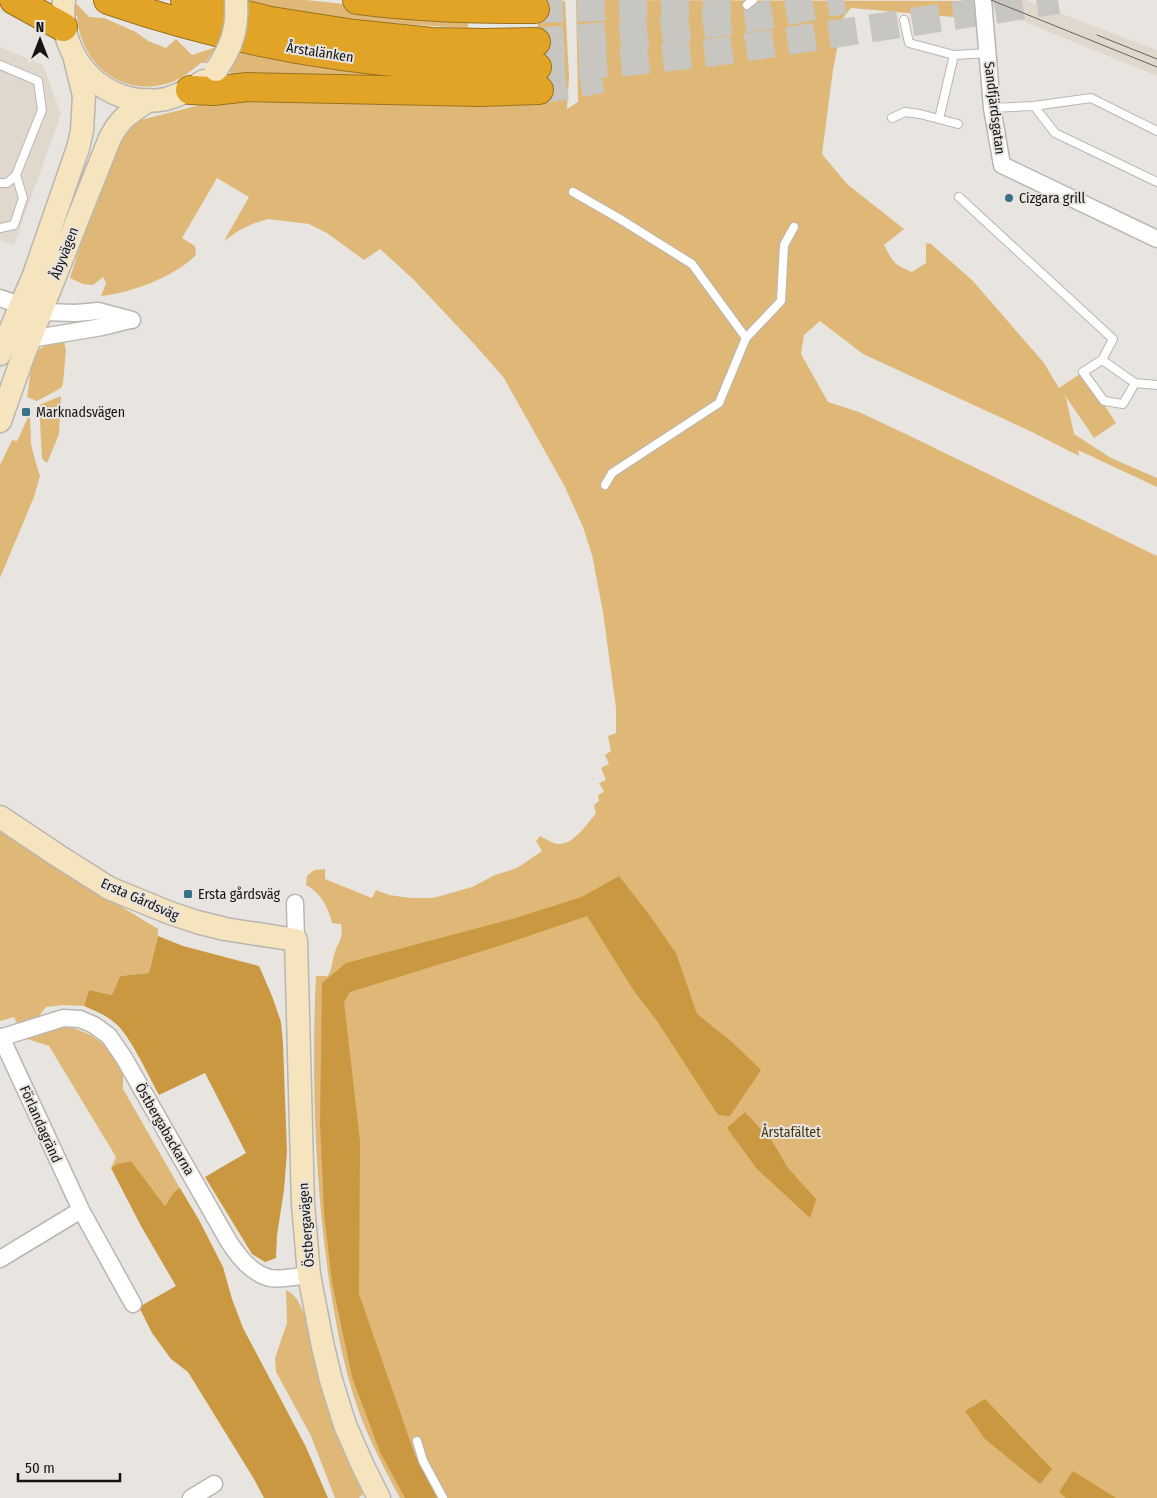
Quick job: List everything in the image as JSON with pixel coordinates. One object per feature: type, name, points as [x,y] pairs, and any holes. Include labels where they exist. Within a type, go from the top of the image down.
[{"type":"highway","points":[[14,0],[63,12]]},
{"type":"highway","name":"Årstalänken","points":[[108,0],[186,25],[285,47],[358,58],[432,65],[538,66]]},
{"type":"highway","name":"Årstalänken","points":[[185,0],[271,20],[354,34],[432,42],[484,43],[538,66]]},
{"type":"highway","points":[[357,0],[385,4],[472,9],[535,9]]},
{"type":"highway","points":[[190,90],[213,91],[248,87],[480,92],[538,66]]},
{"type":"street","points":[[63,12],[66,38],[75,59],[89,76],[107,89],[127,97],[149,100],[164,99],[190,90],[216,70],[231,44],[237,14],[236,0]]},
{"type":"street","name":"Sandfjärdsgatan","points":[[983,0],[992,108],[1002,165],[1157,239]]},
{"type":"street","name":"Åbyvägen","points":[[0,354],[10,302],[34,275],[78,148],[84,114],[84,96],[75,59]]},
{"type":"street","name":"Åbyvägen","points":[[0,421],[22,359],[110,138],[124,117],[149,100]]},
{"type":"street","points":[[4,332],[30,339],[132,320],[98,311],[76,313],[41,312],[10,302]]},
{"type":"street","name":"Ersta Gårdsväg","points":[[0,817],[109,888],[197,922],[225,929],[296,940]]},
{"type":"street","points":[[295,903],[296,940]]},
{"type":"street","name":"Östbergavägen","points":[[296,940],[303,1204],[310,1275],[321,1339],[331,1380],[345,1425],[379,1498]]},
{"type":"street","name":"Östbergabackarna","points":[[0,1038],[63,1018],[80,1019],[94,1025],[109,1036],[124,1058],[229,1242],[240,1257],[255,1272],[271,1278],[310,1275]]},
{"type":"street","name":"Förlandagränd","points":[[0,1038],[8,1061],[81,1210],[133,1304]]},
{"type":"street","points":[[0,1259],[81,1210]]},
{"type":"street","points":[[191,1498],[214,1484]]},
{"type":"lane","points":[[904,20],[909,43],[954,55],[988,52]]},
{"type":"lane","points":[[939,119],[954,55]]},
{"type":"lane","points":[[0,65],[38,81],[42,110],[16,175],[7,183],[0,183]]},
{"type":"lane","points":[[992,108],[1034,106],[1091,98],[1157,131]]},
{"type":"lane","points":[[1034,106],[1055,133],[1157,182]]},
{"type":"lane","points":[[892,118],[905,112],[958,124]]},
{"type":"lane","points":[[0,228],[14,225],[23,198],[16,175]]},
{"type":"lane","points":[[573,192],[692,264],[746,338]]},
{"type":"lane","points":[[959,197],[1113,339],[1102,360],[1082,372],[1104,401],[1123,404],[1135,383]]},
{"type":"lane","points":[[605,485],[612,473],[718,403],[746,338],[781,301],[784,245],[794,227]]},
{"type":"lane","points":[[1102,360],[1135,383],[1157,385]]},
{"type":"lane","points":[[416,1441],[423,1461],[443,1498]]},
{"type":"shaded area","points":[[966,0],[1026,0],[1157,50],[1157,76],[1005,14]]},
{"type":"shaded area","points":[[0,47],[43,65],[61,114],[14,245],[0,241]]},
{"type":"shaded area","points":[[619,876],[676,953],[697,1014],[731,1041],[761,1070],[730,1116],[718,1115],[657,1021],[634,991],[587,916],[502,945],[350,992],[344,1002],[360,1141],[359,1294],[415,1455],[437,1498],[405,1498],[380,1452],[352,1377],[332,1282],[324,1212],[320,1122],[322,983],[346,963],[512,919],[582,897]]},
{"type":"shaded area","points":[[158,936],[183,946],[259,966],[281,1022],[287,1152],[276,1258],[265,1262],[252,1254],[205,1177],[246,1153],[205,1073],[159,1095],[133,1046],[121,1029],[100,1013],[84,1006],[89,990],[112,995],[120,976],[149,973]]},
{"type":"shaded area","points":[[745,1112],[772,1141],[788,1168],[816,1199],[810,1218],[757,1169],[727,1128]]},
{"type":"shaded area","points":[[131,1161],[165,1206],[174,1192],[180,1188],[199,1220],[223,1267],[243,1328],[306,1447],[328,1498],[264,1498],[188,1372],[171,1359],[152,1333],[139,1307],[176,1286],[141,1226],[111,1168],[117,1164]]},
{"type":"shaded area","points":[[985,1399],[1052,1469],[1040,1484],[985,1439],[965,1411]]},
{"type":"shaded area","points":[[1073,1471],[1116,1498],[1066,1498],[1059,1492]]},
{"type":"green space","points":[[73,0],[89,17],[104,18],[136,32],[148,41],[166,48],[176,39],[192,55],[216,47],[205,63],[201,63],[184,76],[172,82],[154,86],[137,86],[121,82],[107,74],[95,63],[86,49],[80,33],[77,16],[72,13]]},
{"type":"green space","points":[[251,0],[305,0],[443,14],[468,22],[468,28],[332,17],[278,8],[251,2]]},
{"type":"green space","name":"Årstafältet","points":[[537,0],[565,1],[569,77],[567,109],[578,102],[576,0],[968,1],[967,14],[954,17],[851,8],[843,18],[833,70],[822,154],[847,184],[904,229],[884,245],[898,265],[912,272],[926,263],[926,243],[931,244],[973,281],[1044,363],[1059,388],[1083,372],[1116,423],[1094,438],[1062,391],[1066,398],[1074,434],[1111,458],[1157,478],[1157,487],[1078,450],[1079,456],[1032,432],[863,354],[820,321],[804,335],[801,354],[828,402],[859,412],[1157,556],[1157,1498],[400,1498],[363,1423],[345,1366],[330,1287],[321,1209],[314,1093],[316,976],[328,976],[342,930],[341,924],[332,923],[320,896],[306,885],[307,876],[314,870],[325,869],[325,879],[372,898],[376,890],[389,895],[433,898],[472,887],[495,875],[517,868],[542,851],[536,841],[540,836],[554,843],[564,843],[575,837],[584,827],[596,813],[594,805],[599,801],[598,795],[604,792],[599,783],[606,780],[601,768],[609,764],[605,755],[611,751],[608,736],[616,733],[616,708],[603,612],[592,555],[583,527],[565,487],[504,378],[413,279],[380,249],[364,260],[327,233],[309,224],[268,219],[238,231],[224,241],[249,197],[217,178],[182,238],[195,246],[196,255],[187,263],[152,283],[101,296],[106,283],[103,277],[93,285],[83,284],[70,278],[84,234],[123,133],[133,122],[227,98],[538,100],[538,104],[540,103]]},
{"type":"green space","points":[[239,51],[290,61],[395,76],[395,82],[234,80],[229,70]]},
{"type":"green space","points":[[55,341],[64,342],[66,350],[63,384],[61,388],[37,401],[27,397],[32,363],[40,350]]},
{"type":"green space","points":[[61,396],[59,434],[46,463],[42,458],[39,405]]},
{"type":"green space","points":[[30,413],[31,444],[40,476],[34,497],[0,578],[0,465],[12,440],[17,441]]},
{"type":"green space","points":[[0,826],[53,865],[158,929],[149,973],[120,976],[112,995],[89,990],[84,1006],[63,1005],[46,1007],[39,1016],[17,1024],[14,1017],[0,1021]]},
{"type":"green space","points":[[56,1027],[73,1028],[91,1035],[107,1047],[123,1072],[123,1089],[181,1190],[174,1192],[165,1206],[131,1161],[111,1168],[116,1157],[49,1046],[27,1039],[42,1029]]},
{"type":"green space","points":[[286,1290],[300,1304],[304,1314],[322,1388],[367,1492],[360,1498],[335,1498],[311,1436],[276,1372],[275,1358],[287,1323]]},
{"type":"tunnel","points":[[536,42],[641,33],[756,17],[844,0]]},
{"type":"tunnel","points":[[537,67],[618,63],[715,52],[1058,0]]},
{"type":"tunnel","points":[[535,9],[754,2]]},
{"type":"tunnel","points":[[539,90],[602,79]]},
{"type":"tram line","points":[[991,0],[1157,67]]},
{"type":"tram line","points":[[1097,35],[1157,59]]},
{"type":"place","name":"Cizgara grill","points":[[1009,198]]},
{"type":"place","name":"Marknadsvägen","points":[[26,412]]},
{"type":"place","name":"Ersta gårdsväg","points":[[188,894]]}]
